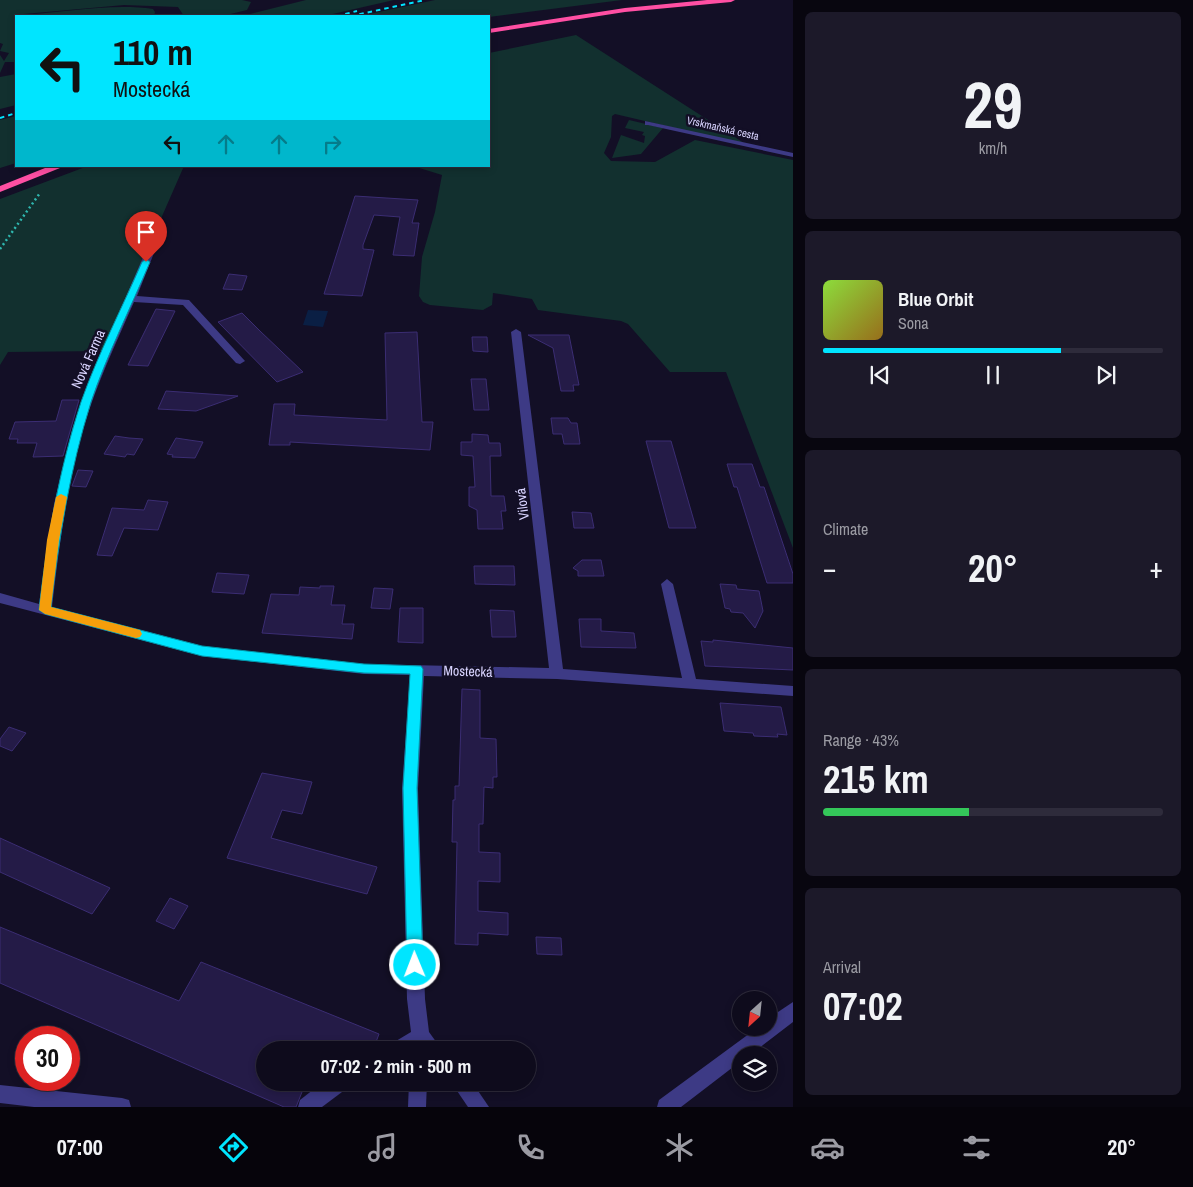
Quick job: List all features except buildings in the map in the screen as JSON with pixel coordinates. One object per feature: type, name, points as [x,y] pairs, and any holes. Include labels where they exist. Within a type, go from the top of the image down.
[{"type":"highway","points":[[490,24],[572,11],[673,0]]},
{"type":"highway","points":[[490,31],[625,10],[731,0]]},
{"type":"highway","points":[[0,178],[31,167]]},
{"type":"highway","points":[[0,189],[57,167]]},
{"type":"street","name":"Vrskmaňská cesta","points":[[648,123],[793,155]]},
{"type":"street","name":"Nová Farma","points":[[45,610],[53,540],[67,466],[87,400],[131,299],[160,225]]},
{"type":"street","points":[[131,299],[186,302],[240,361]]},
{"type":"street","name":"Vilová","points":[[516,332],[558,674]]},
{"type":"street","points":[[668,584],[690,684]]},
{"type":"street","name":"Mostecká","points":[[0,598],[202,651],[364,669],[558,674],[793,691]]},
{"type":"street","points":[[416,669],[410,788],[416,999],[424,1041]]},
{"type":"street","points":[[666,1107],[793,1011]]},
{"type":"street","points":[[307,1107],[327,1091]]},
{"type":"street","points":[[417,1107],[418,1091]]},
{"type":"street","points":[[467,1091],[480,1107]]},
{"type":"street","points":[[0,1094],[122,1107]]},
{"type":"path","points":[[0,249],[40,193]]},
{"type":"green space","points":[[0,0],[242,0],[251,2],[247,10],[226,15],[183,15],[178,7],[124,5],[15,15],[15,62],[5,62],[0,73],[0,55],[4,61],[9,53],[0,51],[3,44],[0,43]]},
{"type":"green space","points":[[306,0],[394,0],[328,15],[246,15]]},
{"type":"green space","points":[[435,0],[622,0],[490,17],[490,15],[365,15]]},
{"type":"green space","points":[[122,7],[153,9],[154,15],[24,15]]},
{"type":"green space","points":[[576,35],[747,145],[615,114],[612,116],[611,137],[604,153],[611,161],[655,162],[695,140],[793,160],[793,548],[726,372],[670,372],[628,324],[621,321],[538,310],[532,299],[493,293],[492,305],[483,310],[430,305],[423,302],[419,296],[422,257],[435,212],[442,175],[416,167],[490,167],[490,53]]},
{"type":"green space","points":[[15,74],[15,105],[0,109],[0,77]]},
{"type":"green space","points":[[15,116],[15,163],[0,168],[0,120]]},
{"type":"green space","points":[[629,120],[663,128],[641,154],[612,158],[621,135],[644,143],[645,136],[642,135],[644,132],[625,128]]},
{"type":"green space","points":[[85,167],[184,167],[103,351],[8,352],[0,365],[0,199]]},
{"type":"water","points":[[308,310],[328,311],[323,327],[303,325]]},
{"type":"railway","points":[[356,15],[425,0]]},
{"type":"railway","points":[[341,15],[357,11]]},
{"type":"railway","points":[[0,118],[15,113]]},
{"type":"slow traffic","points":[[61,497],[53,540],[45,610],[136,634]]},
{"type":"route","points":[[146,262],[87,400],[67,466],[53,540],[45,610],[202,651],[364,669],[416,669],[415,719],[410,788],[415,965]]}]
